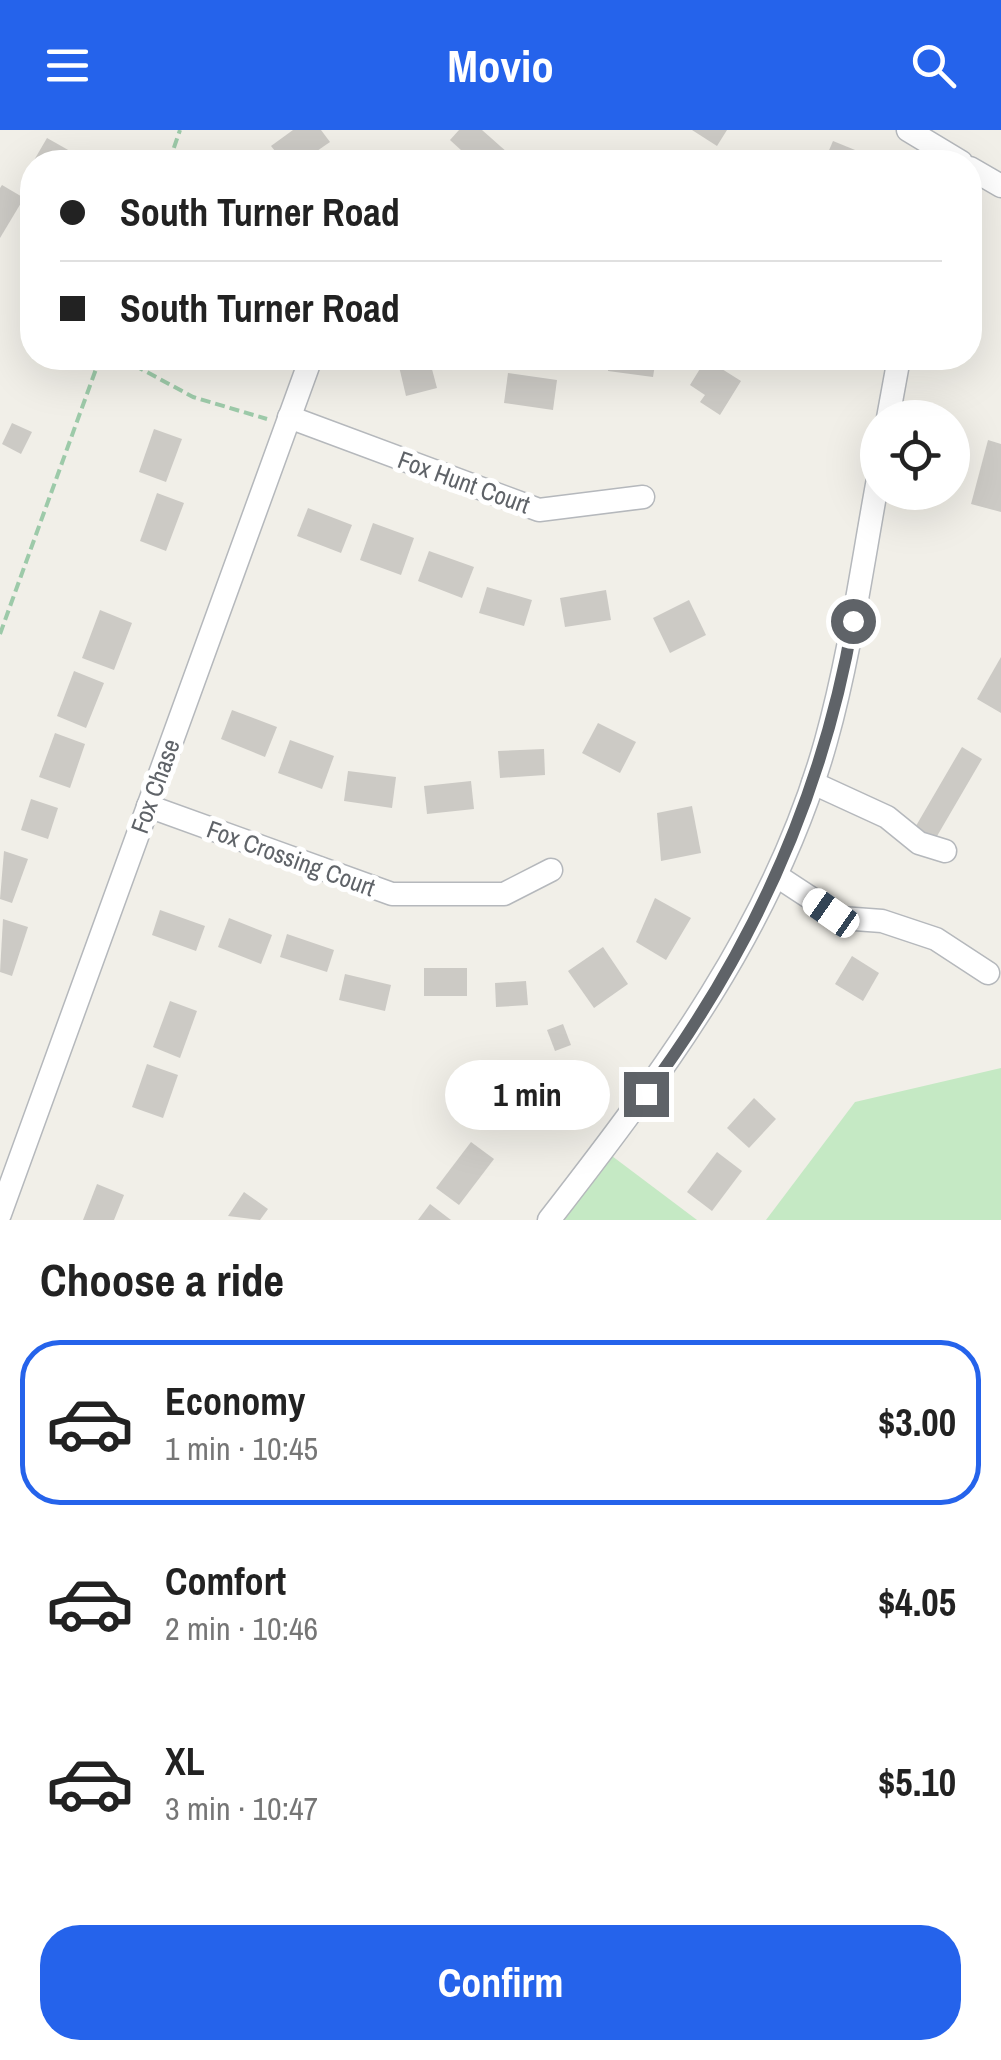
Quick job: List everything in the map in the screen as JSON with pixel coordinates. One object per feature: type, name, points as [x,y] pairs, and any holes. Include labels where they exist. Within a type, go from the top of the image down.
[{"type":"street","points":[[908,130],[936,146]]},
{"type":"street","name":"Fox Chase","points":[[0,1214],[307,370]]},
{"type":"street","points":[[891,400],[897,370]]},
{"type":"street","name":"Fox Hunt Court","points":[[288,421],[539,510],[643,498]]},
{"type":"street","points":[[549,1220],[667,1066],[748,935],[777,876],[813,783],[846,660],[872,510]]},
{"type":"street","points":[[813,783],[887,817],[919,843],[945,851]]},
{"type":"street","name":"Fox Crossing Court","points":[[148,806],[392,894],[504,894],[551,870]]},
{"type":"street","points":[[777,876],[841,918],[882,922],[936,940],[988,973]]},
{"type":"path","points":[[0,634],[96,370]]},
{"type":"path","points":[[143,370],[194,397],[288,421]]},
{"type":"green space","points":[[1001,1068],[1001,1220],[766,1220],[855,1102]]},
{"type":"green space","points":[[604,1150],[697,1220],[549,1220]]},
{"type":"building","points":[[293,130],[321,130],[330,142],[318,150],[274,150],[271,146]]},
{"type":"building","points":[[459,130],[482,130],[505,150],[461,150],[450,140]]},
{"type":"building","points":[[692,130],[727,130],[717,146]]},
{"type":"building","points":[[47,138],[68,150],[40,150]]},
{"type":"building","points":[[833,141],[855,150],[829,150]]},
{"type":"building","points":[[2,185],[20,196],[20,205],[0,238]]},
{"type":"building","points":[[400,370],[432,370],[437,388],[406,396]]},
{"type":"building","points":[[608,370],[654,370],[653,377]]},
{"type":"building","points":[[699,370],[724,370],[741,381],[720,415],[700,402],[705,395],[690,385]]},
{"type":"building","points":[[508,373],[557,380],[553,410],[504,403]]},
{"type":"building","points":[[12,423],[32,432],[21,454],[2,444]]},
{"type":"building","points":[[154,429],[182,439],[166,482],[139,472]]},
{"type":"building","points":[[988,440],[1001,444],[1001,512],[971,504]]},
{"type":"building","points":[[157,493],[184,503],[166,551],[140,541]]},
{"type":"building","points":[[308,508],[352,525],[341,553],[297,536]]},
{"type":"building","points":[[373,523],[414,538],[401,575],[360,560]]},
{"type":"building","points":[[429,551],[474,567],[462,598],[418,581]]},
{"type":"building","points":[[487,587],[532,600],[524,626],[479,613]]},
{"type":"building","points":[[606,590],[611,620],[565,627],[560,598]]},
{"type":"building","points":[[689,600],[706,635],[670,653],[653,618]]},
{"type":"building","points":[[100,610],[132,623],[114,670],[82,658]]},
{"type":"building","points":[[1001,657],[1001,713],[977,699]]},
{"type":"building","points":[[74,671],[104,683],[86,728],[57,716]]},
{"type":"building","points":[[232,710],[277,727],[265,757],[221,739]]},
{"type":"building","points":[[598,723],[636,742],[620,773],[582,753]]},
{"type":"building","points":[[55,733],[85,744],[70,788],[39,777]]},
{"type":"building","points":[[290,740],[334,756],[322,789],[278,773]]},
{"type":"building","points":[[962,747],[982,759],[933,843],[913,831]]},
{"type":"building","points":[[544,749],[545,775],[500,778],[498,751]]},
{"type":"building","points":[[348,771],[396,777],[392,808],[344,801]]},
{"type":"building","points":[[471,781],[474,809],[427,814],[424,786]]},
{"type":"building","points":[[31,799],[58,808],[48,839],[21,830]]},
{"type":"building","points":[[692,806],[701,853],[661,861],[657,813]]},
{"type":"building","points":[[4,851],[28,859],[12,903],[0,899]]},
{"type":"building","points":[[655,898],[691,918],[666,960],[636,942]]},
{"type":"building","points":[[160,910],[205,926],[196,951],[152,935]]},
{"type":"building","points":[[229,918],[272,935],[261,964],[218,947]]},
{"type":"building","points":[[3,919],[28,927],[12,976],[0,972]]},
{"type":"building","points":[[287,934],[334,950],[327,972],[280,957]]},
{"type":"building","points":[[603,947],[628,984],[594,1008],[568,971]]},
{"type":"building","points":[[852,956],[879,973],[863,1001],[835,984]]},
{"type":"building","points":[[424,968],[467,968],[467,996],[424,996]]},
{"type":"building","points":[[345,974],[391,985],[385,1011],[339,1000]]},
{"type":"building","points":[[526,981],[528,1005],[496,1007],[495,983]]},
{"type":"building","points":[[170,1001],[197,1011],[180,1058],[153,1047]]},
{"type":"building","points":[[563,1024],[571,1045],[555,1051],[547,1030]]},
{"type":"building","points":[[147,1064],[178,1075],[163,1118],[132,1107]]},
{"type":"building","points":[[754,1098],[776,1119],[749,1148],[727,1128]]},
{"type":"building","points":[[471,1142],[494,1159],[459,1205],[436,1188]]},
{"type":"building","points":[[717,1152],[742,1171],[712,1211],[687,1192]]},
{"type":"building","points":[[97,1184],[124,1195],[114,1220],[83,1220]]},
{"type":"building","points":[[244,1192],[268,1209],[260,1220],[228,1216]]},
{"type":"building","points":[[430,1204],[451,1220],[418,1220]]},
{"type":"route","points":[[646,1094],[710,1000],[777,876],[826,740],[853,621]]}]
